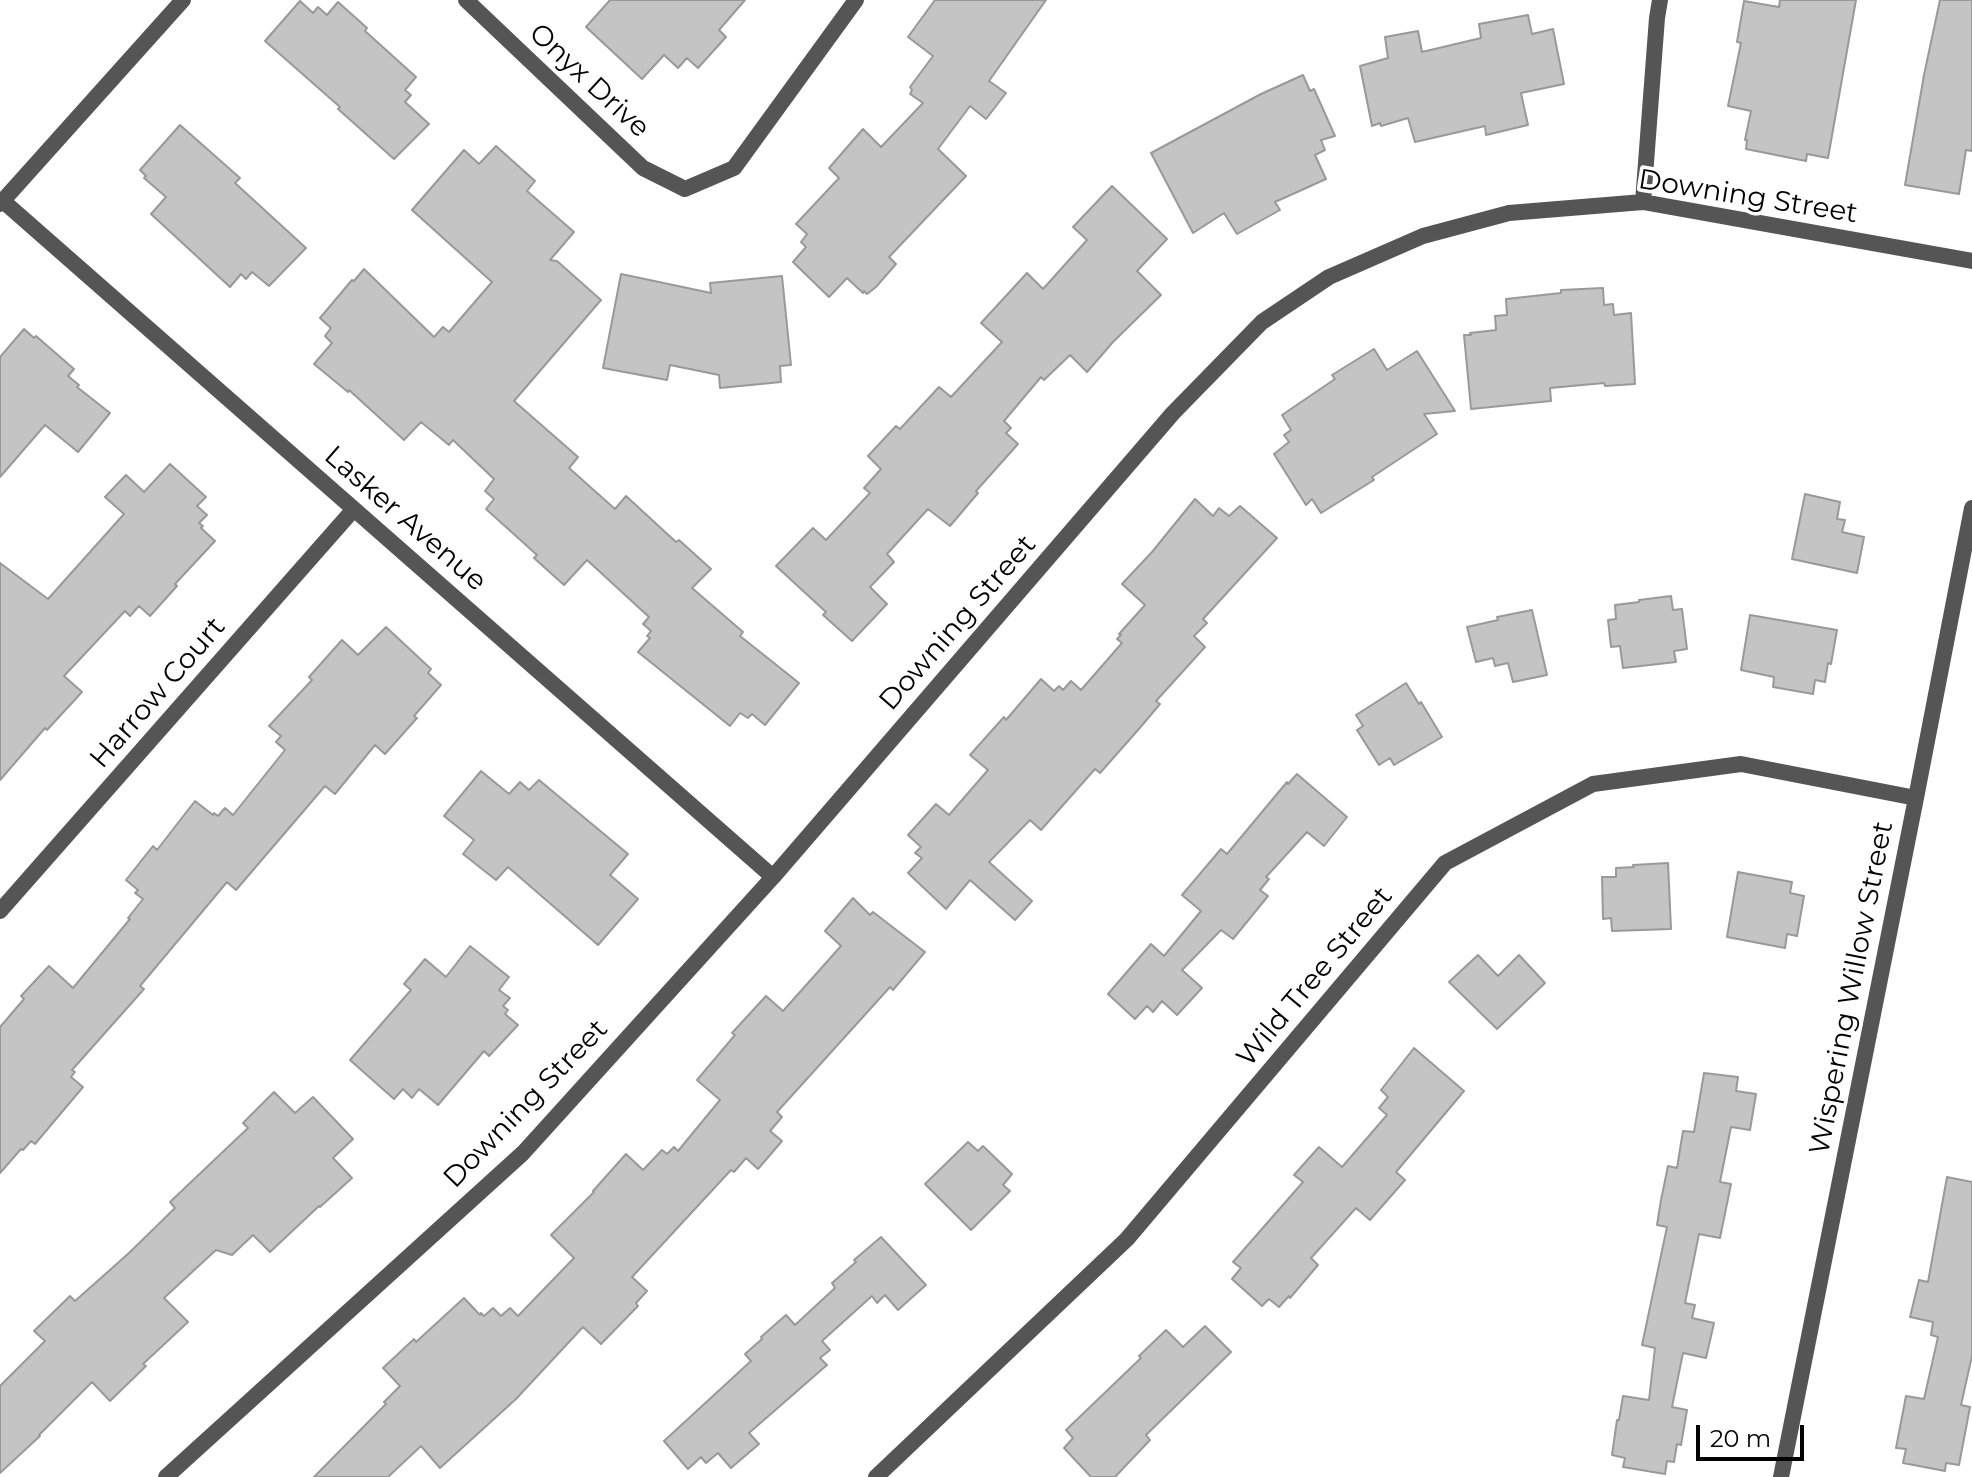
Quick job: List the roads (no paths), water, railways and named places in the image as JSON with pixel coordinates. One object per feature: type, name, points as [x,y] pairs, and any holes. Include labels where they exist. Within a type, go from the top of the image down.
[{"type":"street","points":[[1,203],[183,0]]},
{"type":"street","name":"Onyx Drive","points":[[466,0],[643,168],[685,189],[734,168],[856,0]]},
{"type":"street","points":[[1643,202],[1660,0]]},
{"type":"street","name":"Downing Street","points":[[166,1477],[523,1153],[773,877],[1162,425],[1262,322],[1329,277],[1423,236],[1509,213],[1643,202],[1972,261]]},
{"type":"street","name":"Lasker Avenue","points":[[1,203],[773,877]]},
{"type":"street","name":"Wispering Willow Street","points":[[1781,1477],[1972,508]]},
{"type":"street","name":"Harrow Court","points":[[0,911],[354,509]]},
{"type":"street","name":"Wild Tree Street","points":[[876,1477],[1127,1239],[1445,863],[1593,784],[1741,764],[1916,798]]}]
